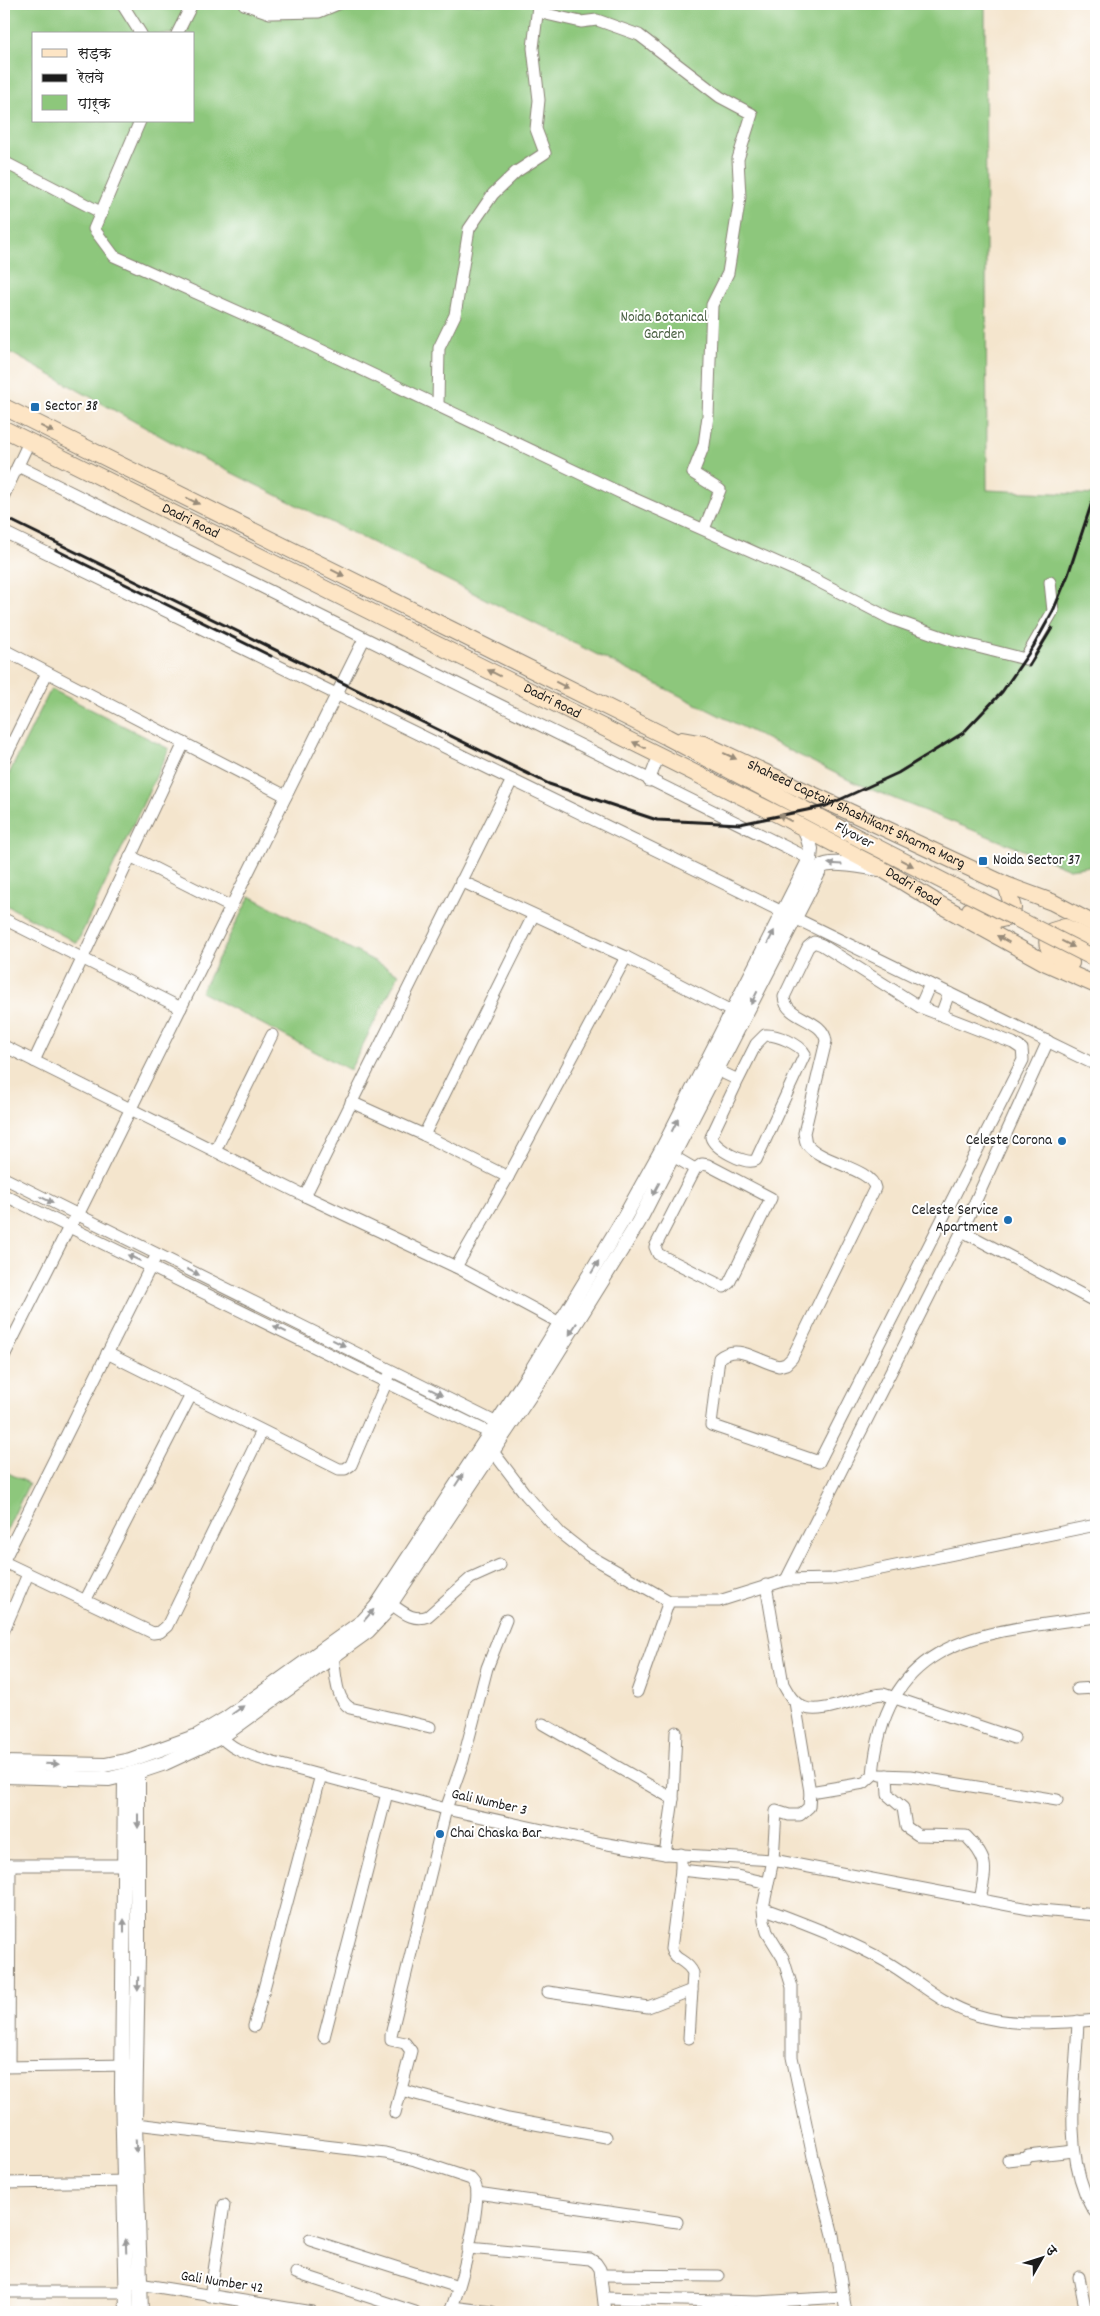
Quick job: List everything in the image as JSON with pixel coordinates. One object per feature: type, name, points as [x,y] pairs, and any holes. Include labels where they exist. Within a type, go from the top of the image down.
[{"type":"main road","name":"Dadri Road","points":[[4,407],[667,737]]},
{"type":"main road","name":"Dadri Road","points":[[4,429],[805,829],[884,870],[939,904],[1046,963],[1096,985]]},
{"type":"main road","name":"Flyover","points":[[667,737],[864,841],[1096,959]]},
{"type":"main road","name":"Shaheed Captain Shashikant Sharma Marg","points":[[667,737],[704,744],[1006,885],[1052,902],[1096,925]]},
{"type":"main road","points":[[939,904],[966,908],[993,921],[1002,920],[1010,915],[1013,908],[1006,885]]},
{"type":"main road","points":[[1096,942],[1065,927],[1056,928],[1047,939],[1048,948],[1054,955],[1096,974]]},
{"type":"street","points":[[122,4],[140,32]]},
{"type":"street","points":[[178,32],[192,4]]},
{"type":"street","points":[[244,4],[270,12],[319,12],[338,4]]},
{"type":"street","points":[[438,404],[440,348],[456,315],[469,229],[492,194],[516,172],[545,153],[536,129],[539,100],[533,48],[537,5]]},
{"type":"street","points":[[537,5],[546,14],[581,22],[597,20],[639,35],[720,97],[752,114],[738,159],[740,197],[728,273],[712,305],[706,436],[693,473],[720,490],[704,529]]},
{"type":"street","points":[[140,122],[94,229],[114,256],[279,330],[438,404],[552,460],[810,577],[891,619],[954,641],[1025,659],[1053,611],[1050,582]]},
{"type":"street","points":[[4,162],[102,213]]},
{"type":"street","points":[[4,495],[29,442]]},
{"type":"street","points":[[18,466],[649,781],[810,859]]},
{"type":"street","points":[[4,532],[1096,1065]]},
{"type":"street","points":[[4,1356],[131,1110],[364,639]]},
{"type":"street","points":[[4,650],[286,796]]},
{"type":"street","points":[[4,760],[47,673]]},
{"type":"street","points":[[34,1061],[184,743]]},
{"type":"street","points":[[649,781],[659,755]]},
{"type":"street","points":[[304,1196],[512,780]]},
{"type":"street","points":[[789,916],[810,859],[811,849],[805,829]]},
{"type":"street","points":[[130,856],[231,907]]},
{"type":"street","points":[[4,1763],[105,1765],[152,1753],[197,1736],[218,1731],[333,1657],[368,1631],[391,1604],[624,1218],[739,1014],[789,916],[823,865],[836,863],[884,870]]},
{"type":"street","points":[[461,881],[533,916],[626,957],[739,1014]]},
{"type":"street","points":[[424,1135],[533,916]]},
{"type":"street","points":[[4,919],[182,1008]]},
{"type":"street","points":[[814,942],[822,945],[920,1007],[941,1015],[1013,1042],[1022,1050],[1023,1060],[819,1462],[711,1425],[718,1358],[726,1351],[736,1350],[779,1366],[786,1364],[792,1358],[875,1188],[870,1179],[816,1151],[807,1144],[804,1133],[826,1041],[825,1034],[819,1028],[790,1011],[784,1004],[784,997],[787,986],[808,946],[814,942]]},
{"type":"street","points":[[456,1267],[508,1177],[626,957]]},
{"type":"street","points":[[920,1007],[930,984]]},
{"type":"street","points":[[941,1015],[949,993]]},
{"type":"street","points":[[4,1776],[109,1779],[132,1774],[200,1748],[218,1731],[363,1621],[381,1599],[491,1437],[544,1374],[638,1223],[717,1070],[739,1014]]},
{"type":"street","points":[[771,1034],[799,1047],[805,1054],[756,1160],[752,1162],[746,1162],[717,1147],[711,1137],[738,1080],[756,1044],[765,1035],[771,1034]]},
{"type":"street","points":[[215,1151],[272,1035]]},
{"type":"street","points":[[786,1580],[962,1230],[1048,1041]]},
{"type":"street","points":[[4,1046],[304,1196],[456,1267],[560,1323]]},
{"type":"street","points":[[717,1070],[738,1080]]},
{"type":"street","points":[[351,1102],[424,1135],[508,1177]]},
{"type":"street","points":[[673,1156],[694,1169]]},
{"type":"street","points":[[702,1164],[708,1165],[771,1198],[733,1275],[724,1287],[658,1254],[656,1251],[655,1242],[694,1169],[702,1164]]},
{"type":"street","points":[[4,1178],[392,1370],[491,1437],[526,1496],[560,1533],[588,1555],[669,1601],[718,1601],[786,1580],[832,1579],[1096,1525]]},
{"type":"street","points":[[4,1195],[386,1382],[491,1437]]},
{"type":"street","points":[[962,1230],[1096,1302]]},
{"type":"street","points":[[156,1254],[4,1561],[153,1633],[160,1632],[168,1626],[262,1431]]},
{"type":"street","points":[[107,1353],[339,1469],[346,1470],[351,1465],[392,1370]]},
{"type":"street","points":[[85,1601],[191,1395]]},
{"type":"street","points":[[391,1604],[412,1618],[420,1620],[428,1616],[471,1578],[500,1565]]},
{"type":"street","points":[[4,1630],[28,1574]]},
{"type":"street","points":[[766,1585],[783,1684],[790,1697],[803,1708],[819,1709],[871,1694],[882,1694],[895,1696],[975,1726],[1014,1738]]},
{"type":"street","points":[[637,1692],[669,1601]]},
{"type":"street","points":[[874,1775],[883,1724],[895,1696],[930,1657],[956,1644],[992,1632],[1096,1617]]},
{"type":"street","points":[[395,2113],[411,2051],[405,2043],[391,2040],[391,2035],[446,1809],[463,1761],[487,1668],[506,1620]]},
{"type":"street","points":[[333,1657],[340,1698],[343,1704],[350,1708],[430,1727]]},
{"type":"street","points":[[1077,1689],[1096,1688]]},
{"type":"street","points":[[795,1702],[810,1792],[809,1807],[800,1815],[789,1815],[776,1811],[773,1860],[763,1908],[767,1932],[783,1958],[792,1987],[792,2057],[813,2157],[833,2235],[846,2312]]},
{"type":"street","points":[[543,1724],[673,1799]]},
{"type":"street","name":"Gali Number 3","points":[[218,1731],[245,1753],[274,1764],[446,1809],[540,1830],[666,1854],[773,1860],[1029,1909],[1096,1915]]},
{"type":"street","points":[[666,1854],[673,1799],[676,1732]]},
{"type":"street","points":[[130,2065],[125,1865],[132,1774]]},
{"type":"street","points":[[127,2312],[132,2286],[129,2123],[132,1774]]},
{"type":"street","points":[[810,1792],[864,1783],[874,1775],[887,1775],[910,1776],[1057,1800]]},
{"type":"street","points":[[887,1775],[888,1795],[903,1808],[906,1827],[918,1835],[966,1836],[982,1852],[985,1872],[980,1900]]},
{"type":"street","points":[[254,2026],[321,1776]]},
{"type":"street","points":[[324,2037],[387,1793]]},
{"type":"street","points":[[680,1854],[681,1870],[671,1949],[676,1957],[690,1965],[693,1973],[689,2038]]},
{"type":"street","points":[[125,1865],[7,1865],[6,2066],[130,2065]]},
{"type":"street","points":[[681,1870],[737,1876],[768,1883]]},
{"type":"street","points":[[763,1908],[869,1952],[908,1975],[952,2006],[976,2015],[1006,2021],[1056,2023],[1096,2020]]},
{"type":"street","points":[[548,1992],[648,2007],[692,1990]]},
{"type":"street","points":[[1078,2021],[1074,2151],[1079,2177],[1088,2202],[1096,2213]]},
{"type":"street","points":[[401,2090],[508,2119],[606,2137]]},
{"type":"street","points":[[129,2123],[385,2153],[416,2160],[475,2182],[477,2193],[468,2248],[452,2310],[492,2312]]},
{"type":"street","points":[[1008,2160],[1074,2151]]},
{"type":"street","points":[[4,2183],[130,2181]]},
{"type":"street","points":[[477,2193],[677,2222]]},
{"type":"street","points":[[210,2297],[224,2205]]},
{"type":"street","points":[[310,2240],[458,2288]]},
{"type":"street","points":[[468,2248],[590,2259],[596,2263],[601,2275],[605,2298],[605,2312]]},
{"type":"street","points":[[296,2273],[416,2312]]},
{"type":"street","points":[[601,2275],[719,2276]]},
{"type":"street","points":[[1079,2277],[1086,2312]]},
{"type":"street","points":[[132,2286],[141,2312]]},
{"type":"street","name":"Gali Number 42","points":[[4,2292],[132,2286],[312,2312]]},
{"type":"street","points":[[605,2298],[758,2302],[844,2297]]},
{"type":"green space","name":"Noida Botanical Garden","points":[[4,4],[985,4],[987,490],[1096,495],[1096,865],[1070,869],[855,783],[182,448],[4,349]]},
{"type":"green space","points":[[51,689],[169,749],[77,943],[4,904],[4,784]]},
{"type":"green space","points":[[250,896],[399,974],[350,1070],[201,992]]},
{"type":"green space","points":[[4,1471],[29,1483],[4,1536]]},
{"type":"railway","points":[[4,517],[549,784],[657,820],[740,824],[826,806],[898,773],[963,733],[1002,692],[1033,647],[1053,611],[1068,575],[1096,490]]},
{"type":"railway","points":[[56,550],[271,656]]},
{"type":"railway","points":[[1029,666],[1052,628]]},
{"type":"place","name":"Sector 38","points":[[35,407]]},
{"type":"place","name":"Noida Sector 37","points":[[983,861]]},
{"type":"place","name":"Celeste Corona","points":[[1062,1141]]},
{"type":"place","name":"Celeste Service Apartment","points":[[1008,1220]]},
{"type":"place","name":"Chai Chaska Bar","points":[[440,1834]]}]
